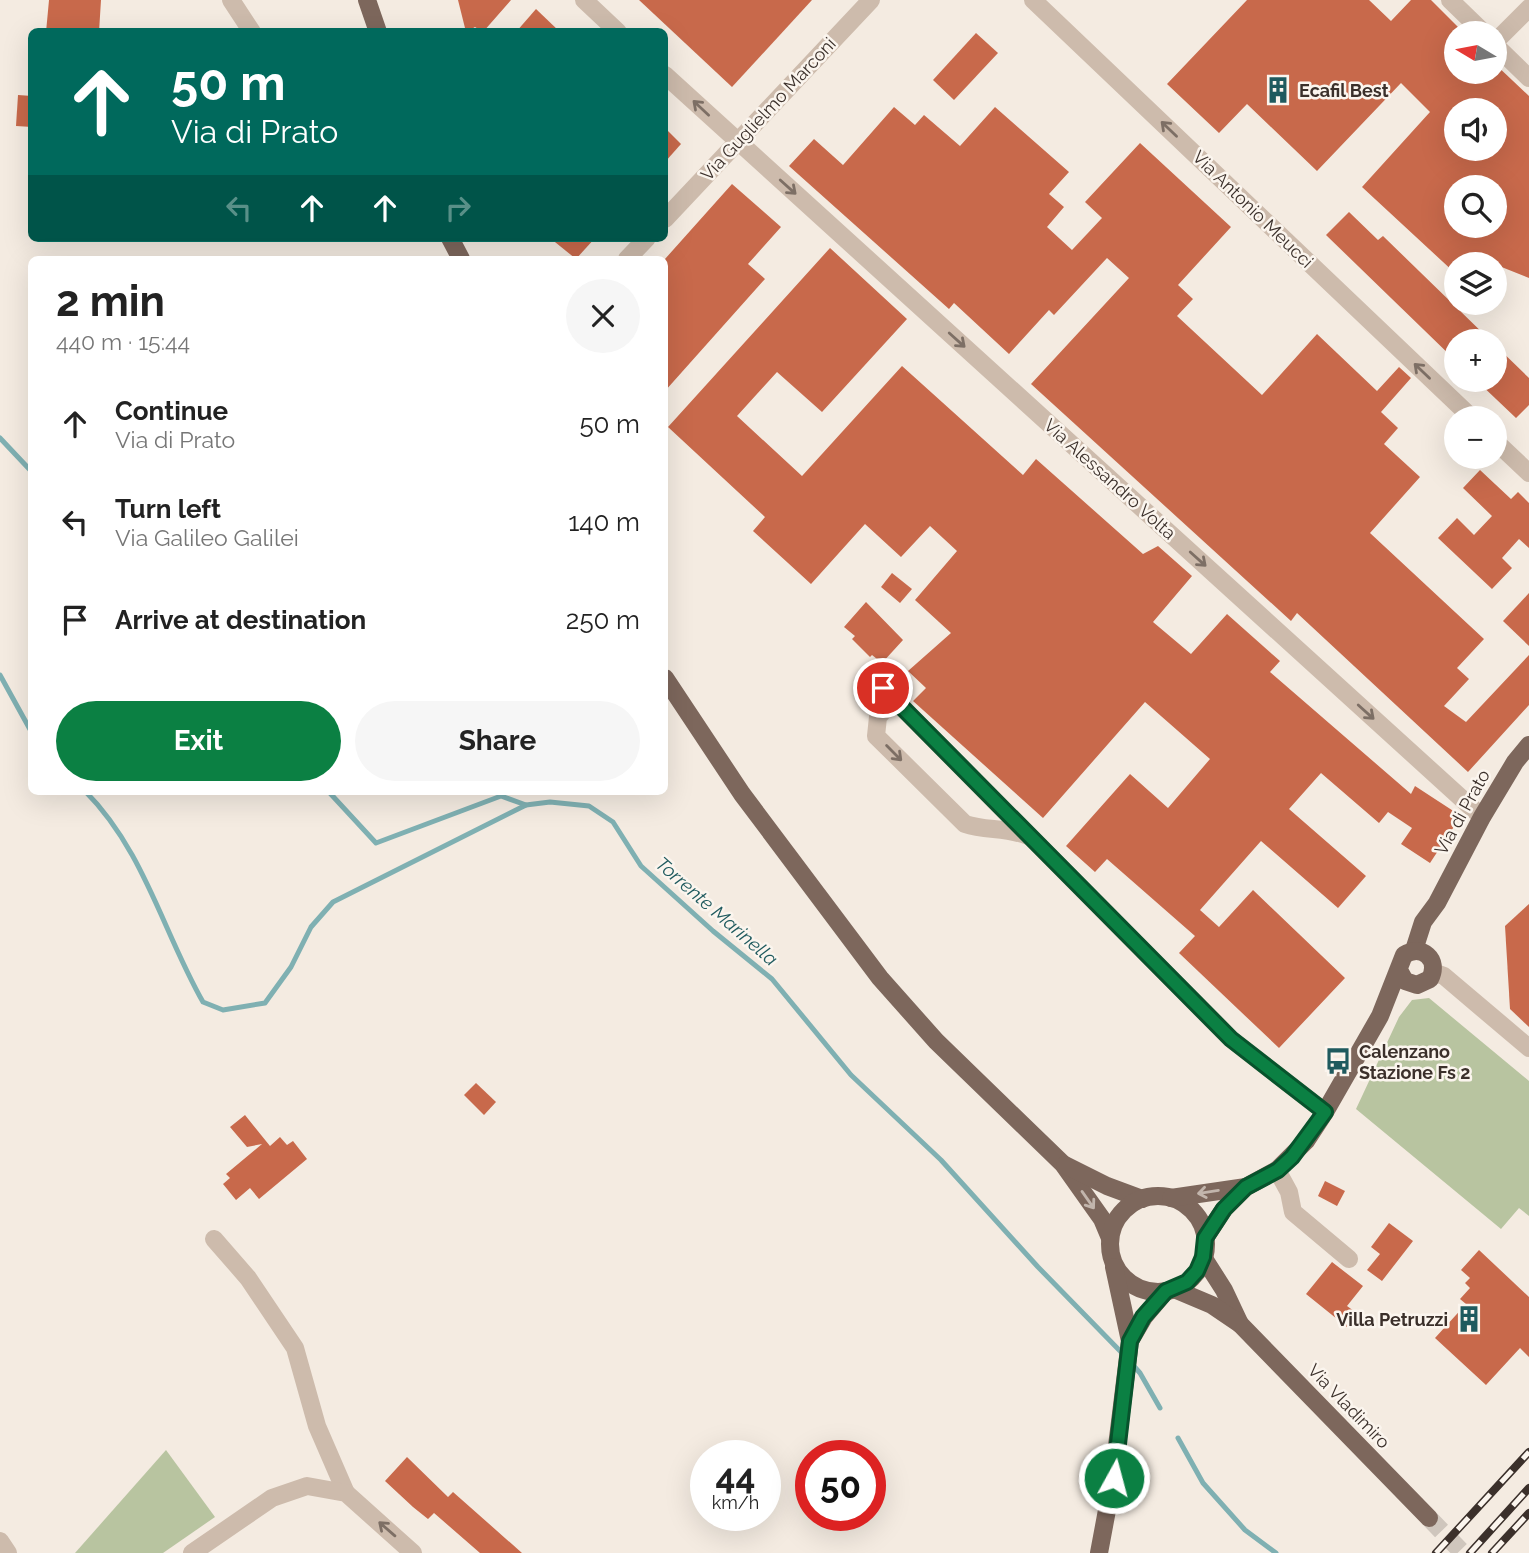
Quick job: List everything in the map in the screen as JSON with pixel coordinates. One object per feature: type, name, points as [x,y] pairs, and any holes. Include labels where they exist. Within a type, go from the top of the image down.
[{"type":"main road","points":[[367,0],[377,28]]},
{"type":"main road","points":[[668,682],[743,794],[880,978],[936,1041],[1063,1164],[1101,1219],[1110,1238],[1130,1341],[1107,1519],[1099,1553]]},
{"type":"main road","name":"Via di Prato","points":[[1203,1257],[1205,1238],[1224,1209],[1246,1187],[1278,1170],[1306,1141],[1325,1112],[1405,977],[1404,955],[1421,952],[1423,922],[1437,904],[1482,817],[1515,762],[1529,745]]},
{"type":"main road","points":[[1421,952],[1433,962],[1433,972]]},
{"type":"main road","name":"Via di Prato","points":[[1405,977],[1424,983],[1433,972]]},
{"type":"main road","points":[[1063,1164],[1107,1186],[1142,1199]]},
{"type":"main road","name":"Via di Prato","points":[[1142,1199],[1156,1196],[1171,1198],[1246,1187]]},
{"type":"main road","points":[[1171,1198],[1190,1209],[1197,1217],[1205,1238]]},
{"type":"main road","points":[[1110,1238],[1117,1218],[1124,1210],[1142,1199]]},
{"type":"main road","points":[[1130,1341],[1143,1317],[1170,1290],[1187,1282],[1197,1271],[1203,1257]]},
{"type":"main road","name":"Via Vladimiro","points":[[1203,1257],[1224,1290],[1240,1324]]},
{"type":"main road","points":[[1113,1261],[1121,1275],[1134,1285],[1149,1291],[1170,1290]]},
{"type":"main road","name":"Via Vladimiro","points":[[1170,1290],[1212,1306],[1240,1324],[1429,1518]]},
{"type":"street","points":[[231,0],[249,28]]},
{"type":"street","points":[[584,0],[614,28]]},
{"type":"street","name":"Via Guglielmo Marconi","points":[[668,216],[871,0]]},
{"type":"street","name":"Via Antonio Meucci","points":[[1033,0],[1459,406]]},
{"type":"street","points":[[1450,0],[1472,21]]},
{"type":"street","points":[[1507,31],[1529,8]]},
{"type":"street","points":[[1507,57],[1529,78]]},
{"type":"street","name":"Via Alessandro Volta","points":[[668,78],[1482,817]]},
{"type":"street","points":[[630,256],[643,242]]},
{"type":"street","points":[[1507,452],[1529,473]]},
{"type":"street","points":[[871,677],[1231,1039],[1325,1112]]},
{"type":"street","points":[[894,699],[878,717],[876,736],[965,824],[977,828],[1004,828],[1035,839]]},
{"type":"street","points":[[986,827],[997,816],[997,802]]},
{"type":"street","points":[[1433,972],[1444,976],[1529,1048]]},
{"type":"street","points":[[1278,1170],[1289,1192],[1293,1212],[1349,1259]]},
{"type":"street","points":[[214,1239],[248,1278],[295,1348],[317,1426],[346,1493],[413,1553]]},
{"type":"street","points":[[192,1553],[272,1498],[307,1486],[346,1493]]},
{"type":"street","points":[[0,1541],[8,1553]]},
{"type":"green space","points":[[1429,998],[1529,1081],[1529,1216],[1519,1208],[1501,1229],[1356,1109],[1399,1017],[1412,1000]]},
{"type":"green space","points":[[166,1450],[215,1517],[163,1553],[75,1553]]},
{"type":"building","points":[[49,0],[101,0],[99,28],[46,28]]},
{"type":"building","points":[[458,0],[511,0],[486,28],[465,28]]},
{"type":"building","points":[[639,0],[812,0],[732,87]]},
{"type":"building","points":[[1247,0],[1369,0],[1391,21],[1411,0],[1431,0],[1452,21],[1444,21],[1444,84],[1507,84],[1507,75],[1529,96],[1529,278],[1507,269],[1507,252],[1444,252],[1444,263],[1362,187],[1430,112],[1401,83],[1317,171],[1247,104],[1219,133],[1167,84]]},
{"type":"building","points":[[536,9],[556,28],[519,28]]},
{"type":"building","points":[[976,33],[998,53],[954,100],[933,80]]},
{"type":"building","points":[[18,95],[28,96],[28,127],[16,126]]},
{"type":"building","points":[[894,107],[915,125],[924,115],[960,146],[995,107],[1069,172],[1049,194],[1064,207],[1047,227],[1072,250],[1102,218],[1085,202],[1140,143],[1231,227],[1178,285],[1193,299],[1177,316],[1262,395],[1317,334],[1377,391],[1399,367],[1411,378],[1381,412],[1398,428],[1384,444],[1420,477],[1370,533],[1484,639],[1457,668],[1469,679],[1444,706],[1466,722],[1529,655],[1529,705],[1468,772],[1297,613],[1291,621],[1031,384],[1129,278],[1107,258],[1054,315],[1049,310],[1009,354],[954,303],[949,309],[789,166],[814,139],[843,165]]},
{"type":"building","points":[[668,131],[681,144],[668,159]]},
{"type":"building","points":[[732,184],[781,227],[748,264],[765,279],[668,388],[668,256]]},
{"type":"building","points":[[1349,212],[1378,240],[1383,236],[1444,295],[1444,315],[1464,315],[1479,329],[1444,329],[1444,349],[1326,235]]},
{"type":"building","points":[[555,242],[591,242],[579,256],[572,256]]},
{"type":"building","points":[[830,248],[907,319],[822,412],[777,372],[737,416],[802,476],[902,366],[1023,475],[1036,459],[1143,554],[1158,546],[1192,576],[1153,622],[1191,654],[1227,614],[1280,661],[1270,672],[1411,794],[1415,786],[1461,816],[1430,863],[1401,844],[1412,828],[1388,812],[1379,823],[1321,773],[1289,809],[1366,876],[1338,908],[1261,841],[1200,910],[1219,927],[1253,890],[1345,978],[1279,1048],[1179,953],[1195,936],[1107,859],[1095,872],[1066,846],[1130,774],[1168,808],[1210,759],[1145,702],[1043,818],[913,701],[926,688],[908,671],[951,633],[915,600],[957,551],[930,526],[901,557],[865,524],[811,584],[753,531],[765,517],[668,427]]},
{"type":"building","points":[[1507,357],[1529,378],[1529,405],[1516,418],[1507,406],[1503,406],[1489,392],[1507,392]]},
{"type":"building","points":[[1480,470],[1511,499],[1518,492],[1529,503],[1529,548],[1519,539],[1502,558],[1512,568],[1492,589],[1438,538],[1457,518],[1474,535],[1492,516],[1463,488]]},
{"type":"building","points":[[892,573],[912,589],[900,603],[881,587]]},
{"type":"building","points":[[1529,593],[1529,646],[1503,621]]},
{"type":"building","points":[[866,602],[903,640],[882,663],[872,655],[870,657],[852,639],[855,636],[844,627]]},
{"type":"building","points":[[1529,904],[1529,1027],[1510,1009],[1505,926]]},
{"type":"building","points":[[476,1083],[496,1102],[484,1115],[464,1095]]},
{"type":"building","points":[[245,1115],[270,1146],[280,1137],[287,1145],[293,1141],[307,1159],[259,1199],[250,1188],[236,1200],[223,1184],[230,1178],[226,1174],[262,1144],[247,1147],[230,1127]]},
{"type":"building","points":[[1325,1181],[1345,1191],[1337,1206],[1318,1196]]},
{"type":"building","points":[[1389,1223],[1413,1241],[1382,1281],[1367,1270],[1380,1254],[1371,1247]]},
{"type":"building","name":"Villa Petruzzi","points":[[1479,1250],[1529,1297],[1529,1357],[1520,1348],[1486,1385],[1435,1338],[1466,1304],[1460,1299],[1470,1288],[1465,1283],[1470,1278],[1461,1270]]},
{"type":"building","points":[[1332,1262],[1363,1286],[1347,1306],[1358,1314],[1347,1327],[1306,1294]]},
{"type":"building","points":[[407,1457],[448,1497],[453,1492],[522,1553],[480,1553],[434,1513],[428,1519],[413,1507],[385,1481]]},
{"type":"waterway","points":[[0,438],[28,468]]},
{"type":"waterway","name":"Torrente Marinella","points":[[0,675],[28,726]]},
{"type":"waterway","name":"Torrente Marinella","points":[[88,795],[123,839],[138,865],[203,1002],[223,1010],[265,1003],[291,967],[311,927],[333,902],[526,805],[550,802],[589,806],[613,822],[641,866],[713,931],[772,979],[851,1075],[941,1160],[1038,1267],[1123,1354]]},
{"type":"waterway","points":[[332,795],[376,843],[501,796],[526,805]]},
{"type":"waterway","name":"Torrente Marinella","points":[[1132,1364],[1160,1408]]},
{"type":"waterway","name":"Torrente Marinella","points":[[1178,1438],[1203,1483],[1245,1530],[1276,1553]]},
{"type":"tunnel","points":[[1429,1518],[1463,1553]]},
{"type":"railway","points":[[1436,1553],[1529,1452]]},
{"type":"railway","points":[[1470,1553],[1529,1488]]},
{"type":"railway","points":[[1492,1553],[1529,1513]]},
{"type":"place","name":"Ecafil Best","points":[[1278,90]]},
{"type":"place","name":"Calenzano Stazione Fs 2","points":[[1338,1061]]},
{"type":"place","name":"Villa Petruzzi","points":[[1469,1319]]},
{"type":"route","points":[[883,688],[1231,1039],[1325,1112],[1292,1157],[1278,1170],[1246,1187],[1224,1209],[1205,1238],[1203,1257],[1197,1271],[1187,1282],[1166,1291],[1143,1317],[1130,1341],[1114,1478]]}]
